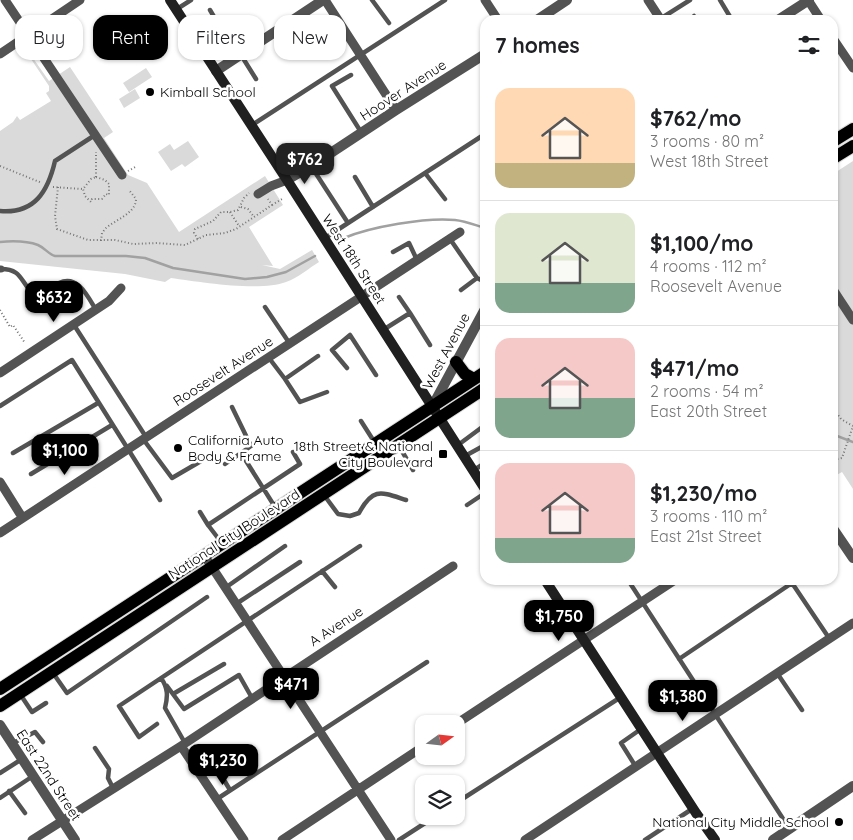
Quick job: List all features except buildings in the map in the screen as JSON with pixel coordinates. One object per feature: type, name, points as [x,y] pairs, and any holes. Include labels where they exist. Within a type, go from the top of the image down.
[{"type":"main road","name":"West 18th Street","points":[[170,0],[480,481]]},
{"type":"main road","points":[[838,138],[853,129]]},
{"type":"main road","points":[[838,155],[853,146]]},
{"type":"main road","points":[[456,362],[465,374],[480,375]]},
{"type":"main road","name":"National City Boulevard","points":[[0,689],[480,375]]},
{"type":"main road","name":"National City Boulevard","points":[[0,706],[480,392]]},
{"type":"main road","points":[[548,585],[716,840]]},
{"type":"street","points":[[5,0],[15,15]]},
{"type":"street","points":[[58,15],[80,0]]},
{"type":"street","points":[[264,40],[324,0],[396,110]]},
{"type":"street","points":[[485,0],[495,15]]},
{"type":"street","points":[[544,15],[567,0]]},
{"type":"street","points":[[648,0],[657,15]]},
{"type":"street","points":[[786,15],[808,0],[818,15]]},
{"type":"street","points":[[838,43],[849,55],[853,68]]},
{"type":"street","points":[[0,54],[15,44]]},
{"type":"street","name":"Hoover Avenue","points":[[258,192],[287,180],[311,166],[480,57]]},
{"type":"street","points":[[45,60],[122,175]]},
{"type":"street","points":[[216,71],[234,60]]},
{"type":"street","name":"Roosevelt Avenue","points":[[1,531],[460,232]]},
{"type":"street","points":[[0,373],[110,301],[121,288]]},
{"type":"street","points":[[838,297],[853,320]]},
{"type":"street","name":"West Avenue","points":[[432,407],[480,318]]},
{"type":"street","points":[[0,482],[22,517]]},
{"type":"street","points":[[838,536],[853,558]]},
{"type":"street","points":[[204,555],[390,840]]},
{"type":"street","name":"A Avenue","points":[[32,840],[183,745],[453,566]]},
{"type":"street","points":[[465,718],[668,585]]},
{"type":"street","points":[[525,840],[853,623]]},
{"type":"street","name":"East 22nd Street","points":[[0,725],[75,840]]},
{"type":"street","points":[[183,745],[244,840]]},
{"type":"street","points":[[282,840],[415,752]]},
{"type":"street","points":[[773,840],[853,786]]},
{"type":"lane","points":[[176,9],[191,0]]},
{"type":"lane","points":[[372,0],[389,23]]},
{"type":"lane","points":[[252,125],[445,0]]},
{"type":"lane","points":[[668,15],[690,0]]},
{"type":"lane","points":[[720,0],[729,15]]},
{"type":"lane","points":[[210,10],[213,15]]},
{"type":"lane","points":[[243,60],[256,79]]},
{"type":"lane","points":[[351,74],[332,86],[362,133]]},
{"type":"lane","points":[[0,211],[20,209],[40,197],[48,184],[55,162],[95,135]]},
{"type":"lane","points":[[324,238],[480,137]]},
{"type":"lane","points":[[311,166],[348,223]]},
{"type":"lane","points":[[425,173],[445,199]]},
{"type":"lane","points":[[355,177],[373,207]]},
{"type":"lane","points":[[450,239],[477,278],[480,280]]},
{"type":"lane","points":[[393,252],[409,243],[418,260]]},
{"type":"lane","points":[[0,269],[10,269],[16,272],[34,294],[61,282],[76,283],[81,286],[96,310]]},
{"type":"lane","points":[[461,290],[477,278]]},
{"type":"lane","points":[[399,297],[430,344]]},
{"type":"lane","points":[[265,306],[290,344]]},
{"type":"lane","points":[[383,330],[410,314]]},
{"type":"lane","points":[[73,325],[172,478],[208,457]]},
{"type":"lane","points":[[347,368],[332,350],[350,335],[376,375]]},
{"type":"lane","points":[[285,379],[318,356]]},
{"type":"lane","points":[[268,358],[300,402],[327,392]]},
{"type":"lane","points":[[0,406],[72,360],[160,500]]},
{"type":"lane","points":[[13,453],[98,403]]},
{"type":"lane","points":[[225,464],[251,446],[232,407]]},
{"type":"lane","points":[[361,420],[375,444]]},
{"type":"lane","points":[[30,474],[112,425]]},
{"type":"lane","points":[[457,446],[480,429]]},
{"type":"lane","points":[[46,434],[60,456]]},
{"type":"lane","points":[[398,445],[413,470]]},
{"type":"lane","points":[[464,457],[480,448]]},
{"type":"lane","points":[[208,525],[300,464],[293,452]]},
{"type":"lane","points":[[241,453],[276,508]]},
{"type":"lane","points":[[473,471],[480,466]]},
{"type":"lane","points":[[467,505],[480,490]]},
{"type":"lane","points":[[323,494],[338,514],[350,516],[359,513],[366,499],[377,493],[390,494],[406,500]]},
{"type":"lane","points":[[200,512],[222,544]]},
{"type":"lane","points":[[225,588],[286,546]]},
{"type":"lane","points":[[157,724],[139,737],[119,706],[360,546]]},
{"type":"lane","points":[[236,604],[300,562]]},
{"type":"lane","points":[[322,571],[335,587]]},
{"type":"lane","points":[[631,585],[790,829]]},
{"type":"lane","points":[[679,659],[787,585]]},
{"type":"lane","points":[[793,585],[829,638]]},
{"type":"lane","points":[[52,672],[67,693],[207,597]]},
{"type":"lane","points":[[217,799],[427,662]]},
{"type":"lane","points":[[173,694],[224,664]]},
{"type":"lane","points":[[777,673],[802,710]]},
{"type":"lane","points":[[161,678],[184,709],[238,675],[252,698]]},
{"type":"lane","points":[[167,686],[168,699],[165,708],[183,745]]},
{"type":"lane","points":[[20,693],[32,712],[46,703]]},
{"type":"lane","points":[[465,797],[621,697]]},
{"type":"lane","points":[[636,767],[621,743],[642,728]]},
{"type":"lane","points":[[12,744],[35,732],[43,742]]},
{"type":"lane","points":[[95,748],[110,769],[108,778],[113,788]]},
{"type":"lane","points":[[0,773],[22,759]]},
{"type":"lane","points":[[221,775],[230,790]]},
{"type":"lane","points":[[0,798],[33,776]]},
{"type":"lane","points":[[9,792],[25,813]]},
{"type":"lane","points":[[645,840],[694,809]]},
{"type":"lane","points":[[399,840],[422,825]]},
{"type":"path","points":[[96,150],[96,177]]},
{"type":"path","points":[[96,177],[105,180],[109,184],[109,195],[106,194],[103,199],[92,199],[90,202],[85,196],[83,189],[91,179],[96,177]]},
{"type":"path","points":[[58,187],[55,216],[57,229],[88,240],[101,241],[185,245],[206,235],[225,233],[240,226],[282,199]]},
{"type":"path","points":[[101,241],[102,233],[105,229],[130,212],[135,206],[136,199],[129,190]]},
{"type":"path","points":[[198,239],[194,232],[195,229],[213,221],[221,212],[238,210],[244,198],[258,192],[272,205]]},
{"type":"path","points":[[240,207],[248,209],[254,217]]},
{"type":"path","points":[[230,212],[240,226]]},
{"type":"path","points":[[0,310],[10,327],[13,325],[25,343]]},
{"type":"path","points":[[838,415],[853,426],[842,458],[838,459]]},
{"type":"shaded area","points":[[32,60],[34,60],[49,81],[70,67],[113,132],[104,138],[128,175],[147,183],[179,232],[265,176],[283,205],[249,227],[273,266],[262,265],[280,269],[312,250],[319,262],[286,282],[275,285],[246,286],[213,284],[171,278],[165,282],[125,274],[0,261],[0,131],[13,122],[17,116],[20,120],[51,101],[46,93],[49,91],[49,86]]},
{"type":"shaded area","points":[[146,68],[152,77],[129,92],[123,83]]},
{"type":"shaded area","points":[[135,89],[140,98],[124,108],[119,99]]},
{"type":"shaded area","points":[[188,141],[199,157],[185,167],[182,164],[171,171],[158,152],[170,144],[174,150]]},
{"type":"shaded area","points":[[853,161],[853,489],[842,472],[838,474],[838,171]]},
{"type":"waterway","points":[[344,238],[414,221],[443,219],[466,222],[480,226]]},
{"type":"waterway","points":[[0,242],[34,244],[55,256],[126,256],[145,258],[173,268],[245,279],[267,277],[286,272],[315,256]]},
{"type":"waterway","points":[[838,436],[853,442]]},
{"type":"place","name":"Kimball School","points":[[150,92]]},
{"type":"place","name":"California Auto Body & Frame","points":[[178,448]]},
{"type":"place","name":"18th Street & National City Boulevard","points":[[443,454]]},
{"type":"place","name":"National City Middle School","points":[[839,822]]}]
